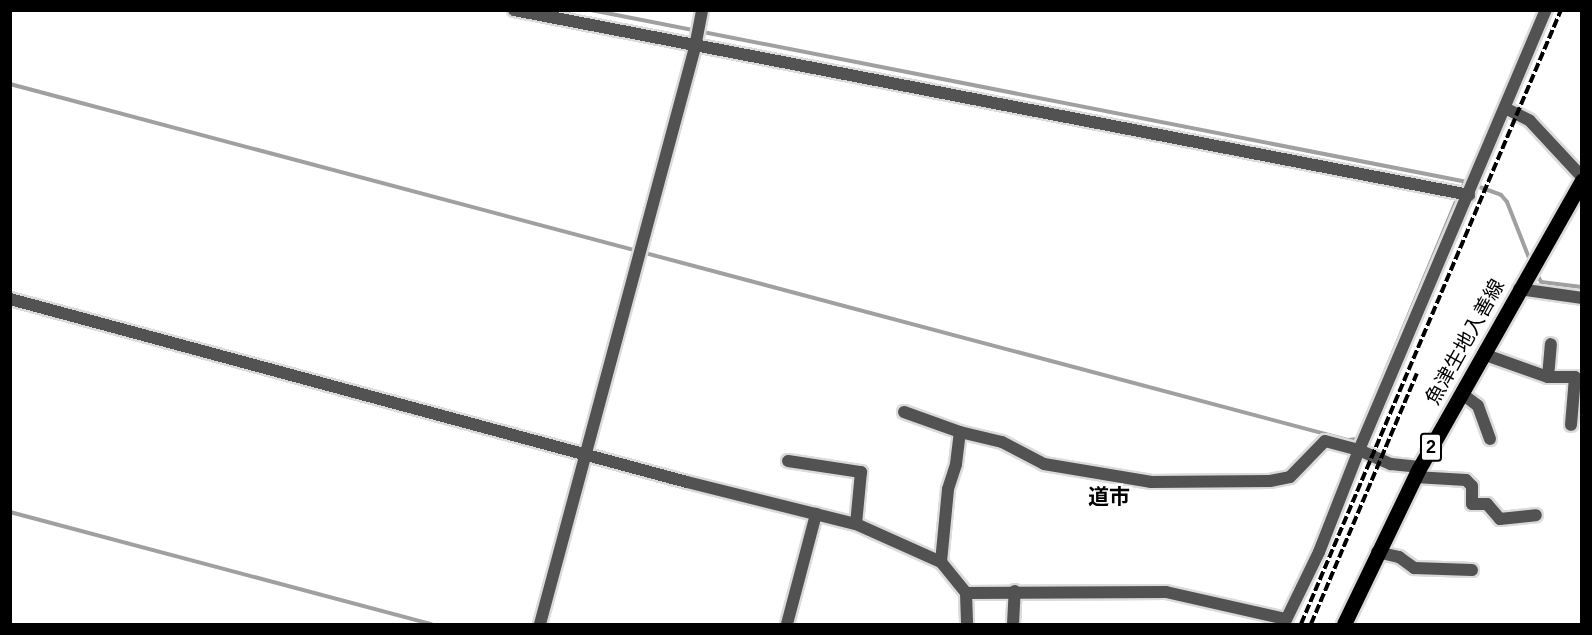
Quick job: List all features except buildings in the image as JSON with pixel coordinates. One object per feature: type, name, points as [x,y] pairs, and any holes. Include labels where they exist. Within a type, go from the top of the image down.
[{"type":"main road","name":"魚津生地入善線","points":[[1344,624],[1377,552],[1418,472],[1581,179]]},
{"type":"street","points":[[514,10],[695,47],[1469,195]]},
{"type":"street","points":[[540,624],[695,47],[702,10]]},
{"type":"street","points":[[966,593],[1166,592],[1285,622],[1319,552],[1359,450],[1546,10]]},
{"type":"street","points":[[1505,108],[1530,121],[1581,179]]},
{"type":"street","points":[[1519,289],[1581,298]]},
{"type":"street","points":[[10,299],[856,524],[941,562],[966,593],[967,624]]},
{"type":"street","points":[[1548,377],[1551,344]]},
{"type":"street","points":[[1483,354],[1548,377],[1578,377],[1571,425]]},
{"type":"street","points":[[1461,393],[1478,406],[1490,439]]},
{"type":"street","points":[[904,412],[960,432],[1002,442],[1044,464],[1151,482],[1270,481],[1290,477],[1325,441],[1359,450],[1391,464],[1418,472],[1466,480],[1472,486],[1472,504],[1487,504],[1500,519],[1536,515]]},
{"type":"street","points":[[941,562],[948,489],[956,464],[960,432]]},
{"type":"street","points":[[788,461],[861,472],[856,524]]},
{"type":"street","points":[[787,624],[816,514]]},
{"type":"street","points":[[1377,552],[1399,557],[1414,568],[1472,570]]},
{"type":"street","points":[[1013,624],[1015,591]]},
{"type":"waterway","points":[[591,10],[1467,182]]},
{"type":"waterway","points":[[10,84],[1348,440],[1357,439],[1458,196]]},
{"type":"waterway","points":[[1461,190],[1465,182]]},
{"type":"waterway","points":[[1474,185],[1501,195],[1507,202],[1531,263]]},
{"type":"waterway","points":[[1536,272],[1541,282],[1582,287]]},
{"type":"waterway","points":[[10,512],[431,624]]},
{"type":"railway","points":[[1301,624],[1561,10]]},
{"type":"railway","points":[[1311,624],[1417,373]]},
{"type":"district","name":"道市","points":[[1109,497]]}]
